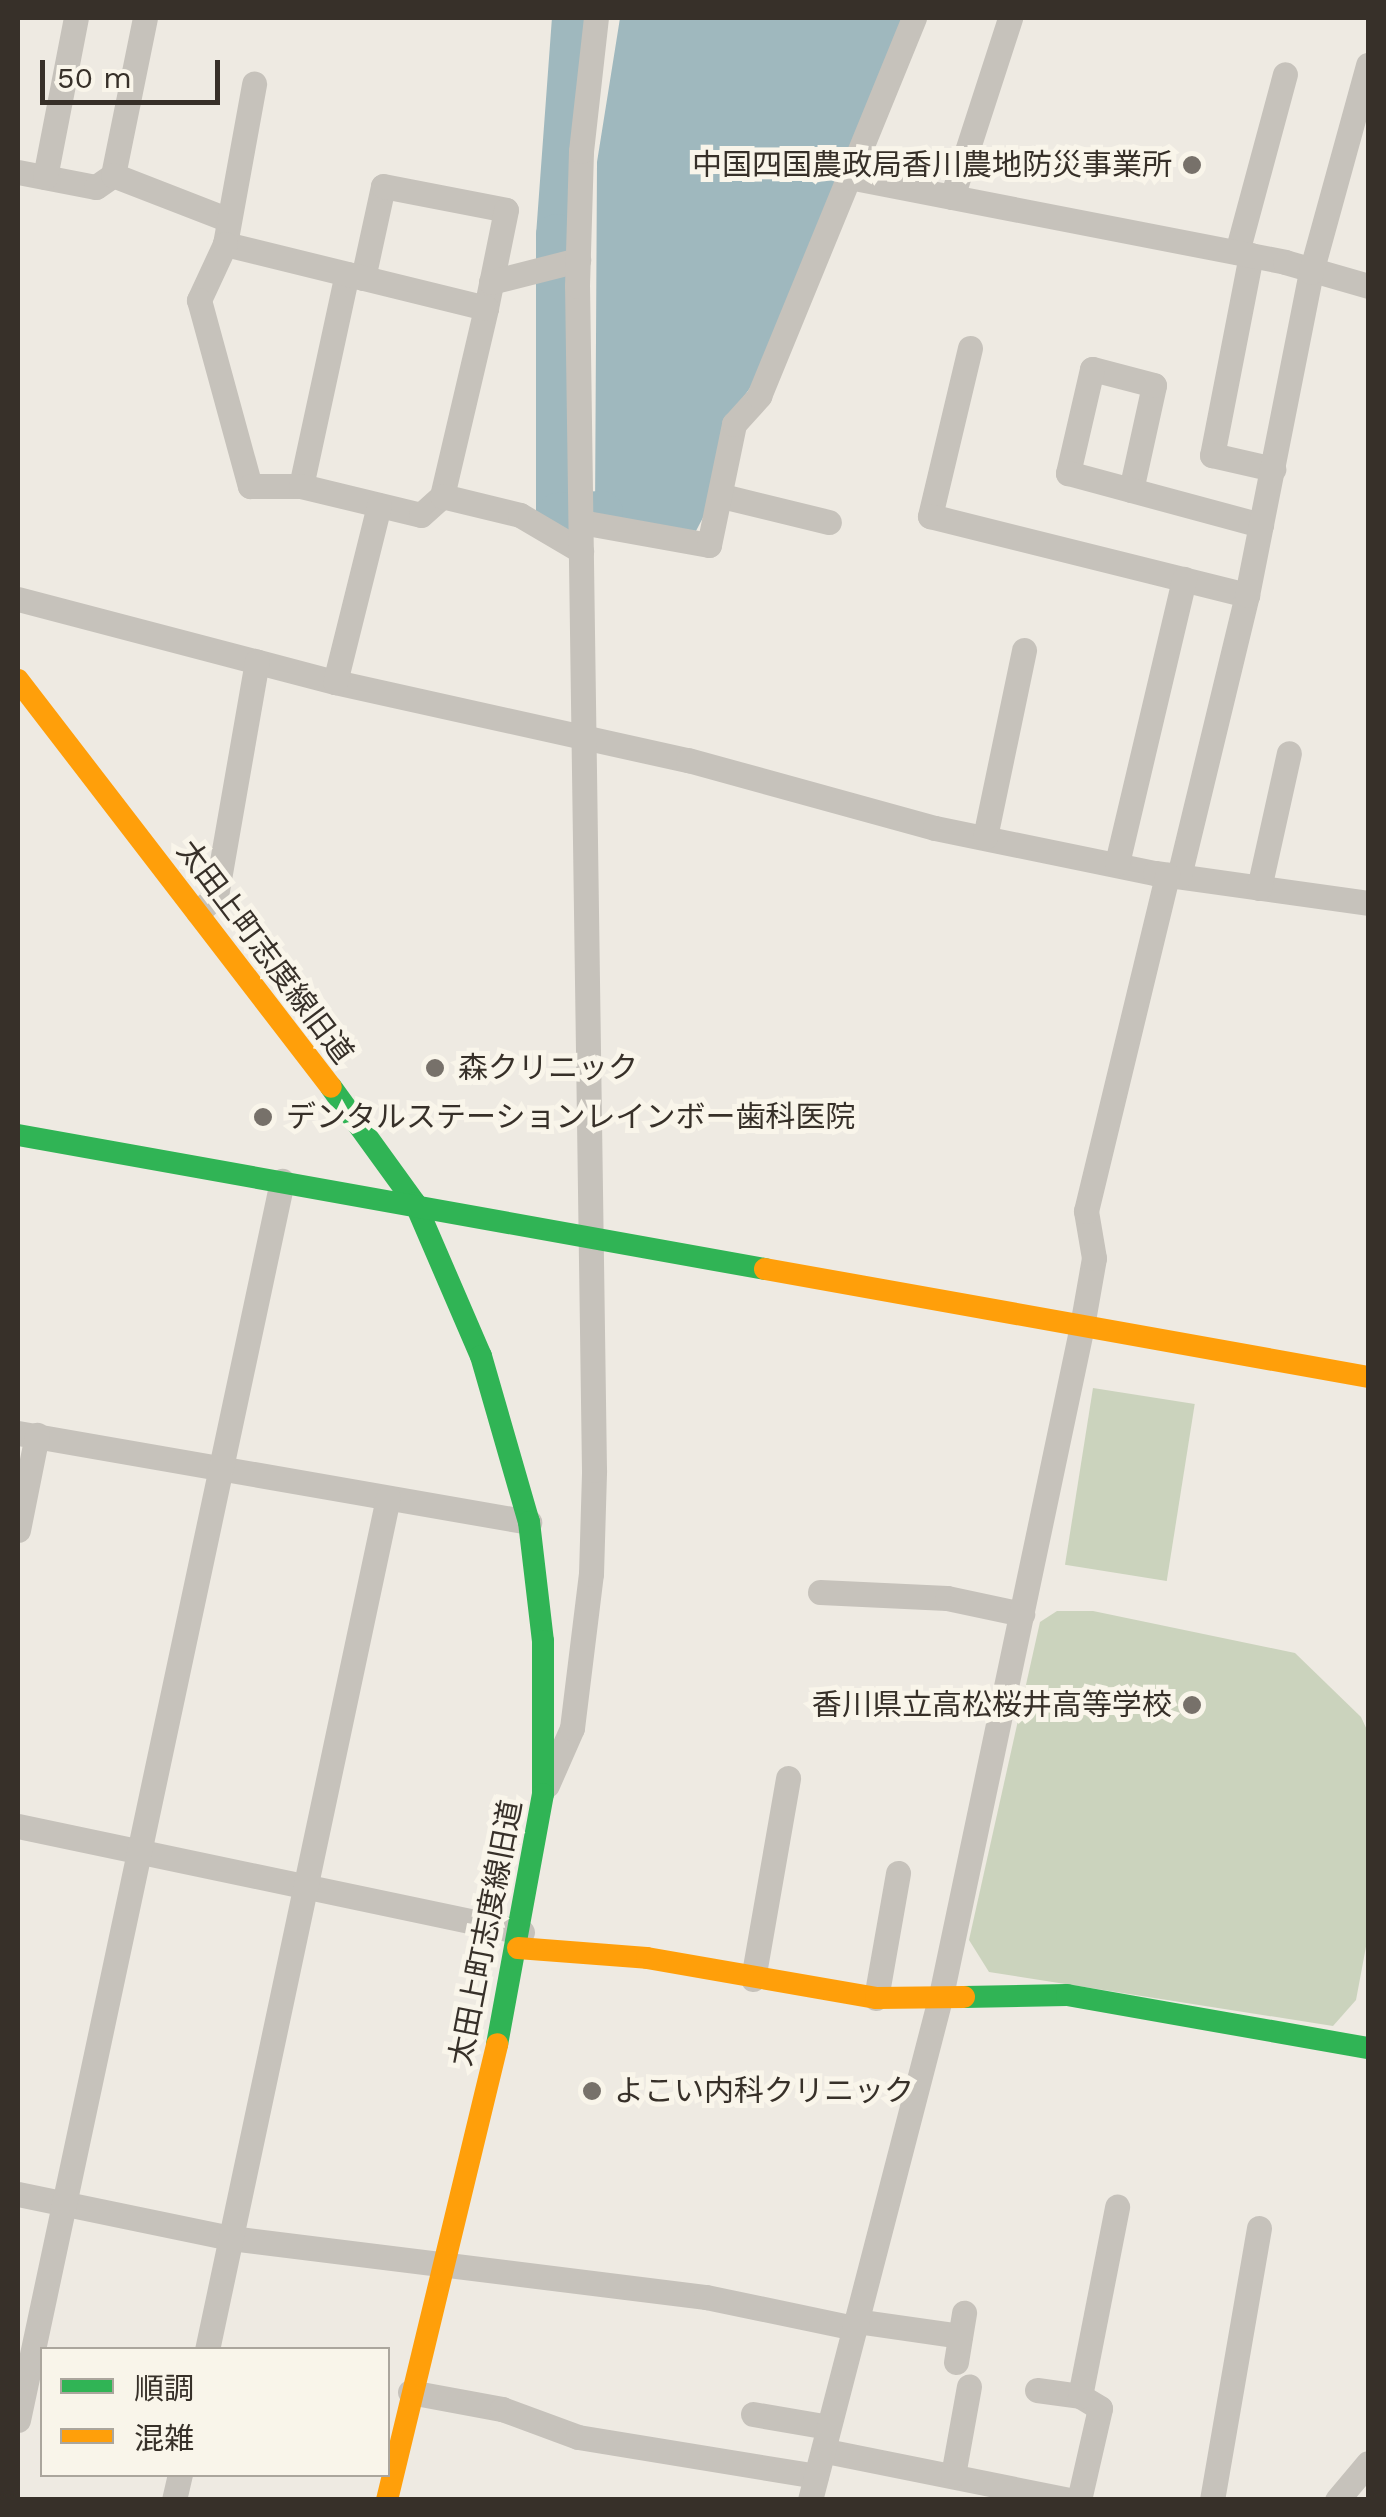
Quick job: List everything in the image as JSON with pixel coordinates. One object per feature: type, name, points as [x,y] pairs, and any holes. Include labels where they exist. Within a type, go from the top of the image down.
[{"type":"street","points":[[45,177],[76,18]]},
{"type":"street","points":[[18,172],[96,187],[114,175],[145,18]]},
{"type":"street","points":[[544,1794],[572,1728],[591,1574],[590,1240],[580,738],[581,515],[570,262],[596,18]]},
{"type":"street","points":[[581,515],[709,545],[734,424],[759,396],[914,18]]},
{"type":"street","points":[[952,197],[1010,18]]},
{"type":"street","points":[[410,2392],[502,2409],[578,2437],[813,2488],[941,1995],[1082,1326],[1094,1258],[1086,1211],[1246,595],[1312,272],[1368,65]]},
{"type":"street","points":[[1273,469],[1212,456],[1244,254],[1285,74]]},
{"type":"street","points":[[254,84],[227,232],[199,300],[250,486],[301,486],[420,515],[442,496],[506,210],[382,186],[301,486]]},
{"type":"street","points":[[114,175],[227,232],[355,276],[486,308]]},
{"type":"street","points":[[849,177],[1244,254],[1368,286]]},
{"type":"street","points":[[492,282],[570,262]]},
{"type":"street","points":[[970,348],[930,516],[1246,595]]},
{"type":"street","points":[[1131,490],[1154,385],[1092,369],[1068,473],[1131,490],[1261,525]]},
{"type":"street","points":[[442,496],[520,514],[581,551]]},
{"type":"street","points":[[722,496],[828,522]]},
{"type":"street","points":[[335,682],[380,505]]},
{"type":"street","points":[[1117,863],[1184,579]]},
{"type":"street","points":[[18,599],[335,682],[688,760],[860,810],[1173,876],[1368,902]]},
{"type":"street","points":[[984,837],[1024,650]]},
{"type":"street","points":[[198,912],[216,896],[256,662]]},
{"type":"street","name":"太田上町志度線旧道","points":[[18,680],[198,912],[415,1203],[481,1356],[529,1522],[543,1641],[544,1794],[520,1940],[387,2500]]},
{"type":"street","points":[[1259,888],[1289,754]]},
{"type":"street","points":[[18,1135],[415,1203],[590,1240],[1368,1377]]},
{"type":"street","points":[[18,2420],[282,1181]]},
{"type":"street","points":[[18,1530],[28,1434],[529,1522]]},
{"type":"street","points":[[208,2347],[388,1498]]},
{"type":"street","points":[[820,1592],[947,1598],[1022,1614]]},
{"type":"street","points":[[753,1979],[788,1778]]},
{"type":"street","points":[[18,1826],[308,1888],[520,1940],[647,1958],[753,1979],[876,1998],[1066,1995],[1368,2048]]},
{"type":"street","points":[[876,1998],[898,1873]]},
{"type":"street","points":[[18,2194],[231,2238],[444,2260],[706,2297],[855,2325],[962,2325],[956,2362]]},
{"type":"street","points":[[1080,2396],[1118,2207]]},
{"type":"street","points":[[1212,2500],[1259,2228]]},
{"type":"street","points":[[953,2475],[969,2386]]},
{"type":"street","points":[[1036,2390],[1080,2396],[1100,2408],[1079,2500]]},
{"type":"street","points":[[754,2414],[1002,2492],[1068,2500]]},
{"type":"street","points":[[1337,2500],[1368,2463]]},
{"type":"green space","points":[[1093,1388],[1195,1404],[1167,1581],[1065,1565]]},
{"type":"green space","name":"香川県立高松桜井高等学校","points":[[1057,1611],[1093,1611],[1295,1653],[1361,1717],[1368,1732],[1368,1936],[1356,2000],[1333,2026],[989,1972],[969,1940],[1040,1622]]},
{"type":"water","points":[[620,18],[907,18],[755,381],[722,427],[710,504],[696,531],[595,516],[597,162]]},
{"type":"waterway","points":[[573,18],[557,235],[557,514],[602,512]]},
{"type":"traffic: fast","points":[[331,1087],[415,1203],[481,1356],[529,1522],[543,1641],[543,1794],[497,2044]]},
{"type":"traffic: fast","points":[[18,1135],[765,1269]]},
{"type":"traffic: fast","points":[[964,1997],[1067,1995],[1368,2048]]},
{"type":"traffic: slow","points":[[18,680],[331,1087]]},
{"type":"traffic: slow","points":[[765,1269],[1368,1377]]},
{"type":"traffic: slow","points":[[518,1948],[647,1958],[876,1998],[964,1997]]},
{"type":"traffic: slow","points":[[387,2500],[497,2044]]},
{"type":"place","name":"中国四国農政局香川農地防災事業所","points":[[1192,165]]},
{"type":"place","name":"森クリニック","points":[[435,1068]]},
{"type":"place","name":"デンタルステーションレインボー歯科医院","points":[[263,1117]]},
{"type":"place","name":"香川県立高松桜井高等学校","points":[[1192,1705]]},
{"type":"place","name":"よこい内科クリニック","points":[[592,2091]]}]
